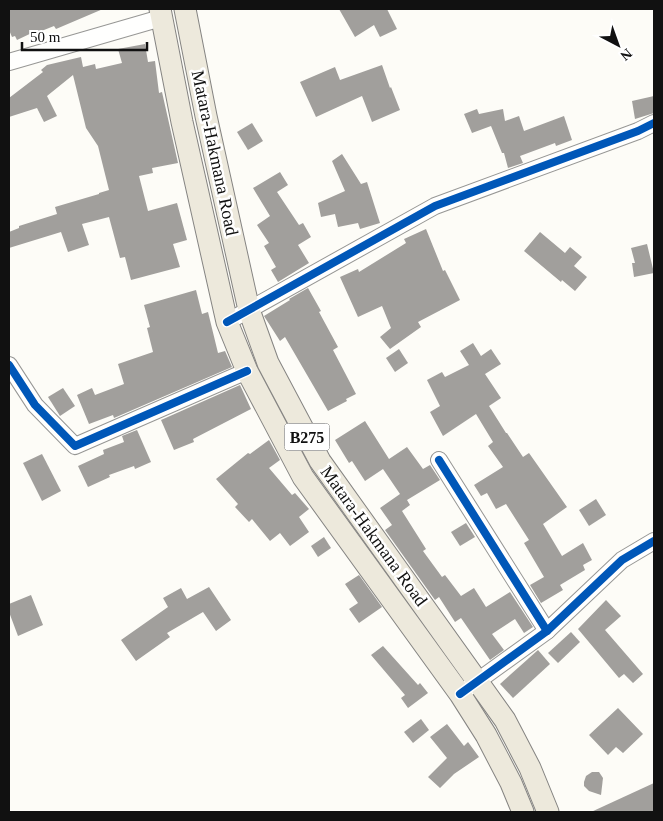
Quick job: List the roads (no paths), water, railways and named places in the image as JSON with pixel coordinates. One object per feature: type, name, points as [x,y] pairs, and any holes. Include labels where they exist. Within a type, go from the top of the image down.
[{"type":"main road","name":"Matara-Hakmana Road","points":[[185,9],[206,116],[249,310],[268,363],[320,462],[504,720],[530,768],[548,812]]},
{"type":"main road","name":"Matara-Hakmana Road","points":[[161,14],[182,122],[227,322],[247,371],[303,476],[460,694],[486,736],[511,783],[523,812]]},
{"type":"street","points":[[9,62],[161,14]]},
{"type":"street","points":[[227,322],[435,206],[638,131],[654,123]]},
{"type":"street","points":[[9,364],[35,405],[75,446],[247,371]]},
{"type":"street","points":[[439,460],[547,631]]},
{"type":"street","points":[[460,694],[547,631],[622,560],[654,541]]}]
